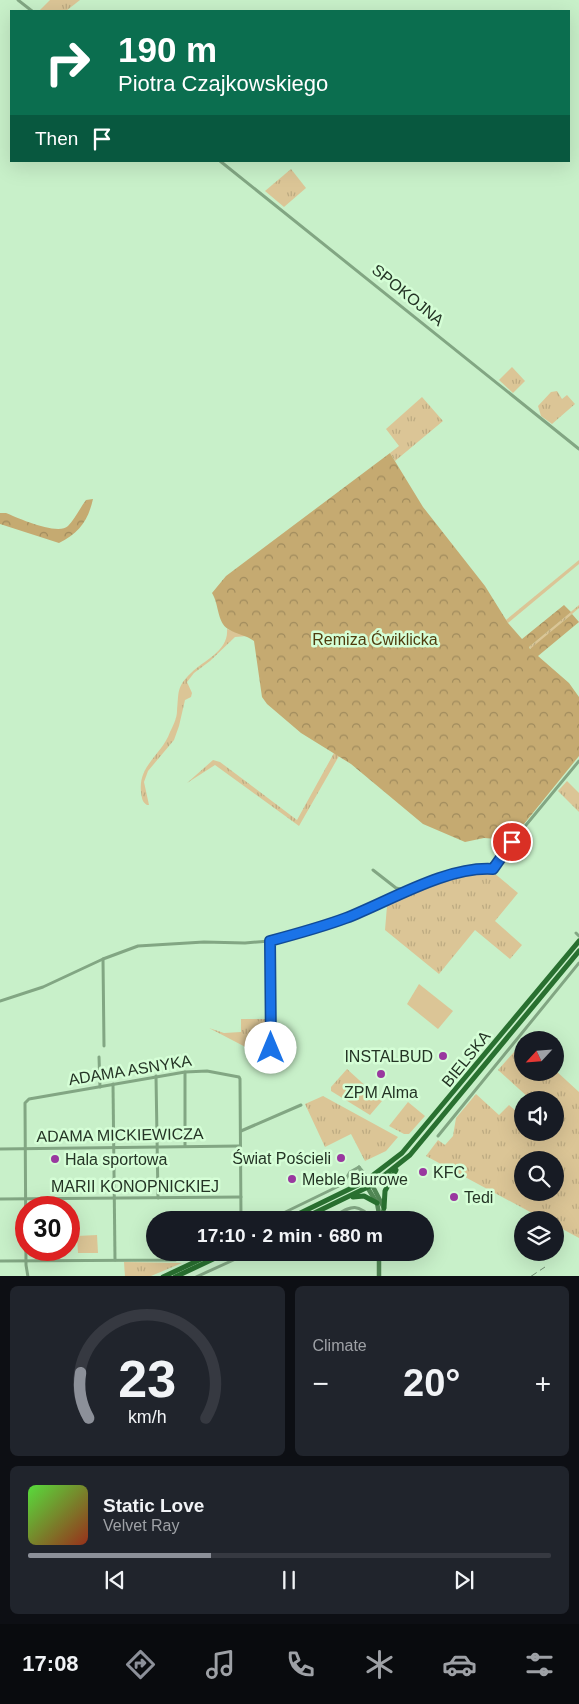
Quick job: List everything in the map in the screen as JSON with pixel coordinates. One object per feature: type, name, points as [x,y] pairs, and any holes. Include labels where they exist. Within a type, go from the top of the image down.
[{"type":"main road","name":"BIELSKA","points":[[368,1183],[421,1132],[579,941]]},
{"type":"main road","name":"BIELSKA","points":[[368,1183],[398,1166],[443,1117],[579,951]]},
{"type":"main road","points":[[383,1211],[387,1184],[398,1166]]},
{"type":"main road","points":[[320,1211],[350,1197],[368,1183]]},
{"type":"main road","points":[[368,1183],[379,1211]]},
{"type":"main road","points":[[368,1183],[384,1208]]},
{"type":"main road","points":[[306,1211],[368,1183]]},
{"type":"main road","points":[[350,1197],[364,1196],[377,1203]]},
{"type":"main road","points":[[163,1276],[196,1261]]},
{"type":"main road","points":[[379,1261],[379,1276]]},
{"type":"main road","points":[[174,1276],[207,1262]]},
{"type":"street","points":[[18,0],[31,10]]},
{"type":"street","name":"SPOKOJNA","points":[[221,162],[579,449]]},
{"type":"street","points":[[0,1001],[43,987],[103,959],[138,946],[204,942],[245,944],[270,941],[345,918],[384,902],[405,890],[458,874],[493,869],[512,842],[579,761]]},
{"type":"street","points":[[373,870],[396,888],[405,890]]},
{"type":"street","points":[[263,1058],[271,1048],[270,941]]},
{"type":"street","points":[[103,959],[104,1046]]},
{"type":"street","points":[[438,1136],[579,963]]},
{"type":"street","points":[[99,1057],[100,1087]]},
{"type":"street","name":"ADAMA ASNYKA","points":[[24,1148],[26,1100],[185,1072],[206,1071],[240,1079],[241,1131]]},
{"type":"street","points":[[185,1072],[185,1146]]},
{"type":"street","points":[[156,1076],[158,1198]]},
{"type":"street","points":[[113,1084],[115,1260]]},
{"type":"street","points":[[241,1211],[241,1131],[301,1105]]},
{"type":"street","name":"ADAMA MICKIEWICZA","points":[[0,1149],[240,1146]]},
{"type":"street","points":[[24,1148],[25,1196]]},
{"type":"street","points":[[288,1211],[343,1184],[350,1172],[359,1167],[368,1183]]},
{"type":"street","name":"MARII KONOPNICKIEJ","points":[[80,1198],[241,1197]]},
{"type":"street","name":"MARII KONOPNICKIEJ","points":[[0,1199],[15,1199]]},
{"type":"street","points":[[345,1211],[356,1206],[366,1211]]},
{"type":"street","points":[[80,1260],[146,1260]]},
{"type":"street","points":[[0,1261],[15,1261]]},
{"type":"street","points":[[26,1261],[28,1276]]},
{"type":"street","points":[[196,1276],[230,1261]]},
{"type":"street","points":[[207,1262],[210,1270]]},
{"type":"green space","points":[[50,0],[80,0],[67,10],[40,10]]},
{"type":"green space","points":[[291,169],[306,188],[284,207],[265,191]]},
{"type":"green space","points":[[512,367],[525,381],[513,393],[499,380]]},
{"type":"green space","points":[[557,391],[562,399],[567,395],[575,404],[552,424],[541,416],[538,406],[551,392]]},
{"type":"green space","points":[[422,397],[443,421],[395,461],[390,453],[399,446],[386,429]]},
{"type":"green space","name":"Remiza Ćwiklicka","points":[[390,453],[423,507],[485,586],[508,623],[522,639],[564,605],[571,612],[529,647],[530,649],[572,614],[579,622],[538,656],[569,683],[579,697],[579,756],[511,840],[484,838],[465,842],[423,824],[351,764],[301,733],[267,704],[262,697],[254,641],[224,626],[212,593],[226,576]]},
{"type":"green space","points":[[93,499],[82,526],[59,543],[0,524],[0,513],[6,513],[47,528],[63,529],[71,523],[86,500]]},
{"type":"green space","points":[[579,560],[579,564],[508,623],[506,620]]},
{"type":"green space","points":[[579,605],[579,608],[531,649],[529,647]]},
{"type":"green space","points":[[227,629],[247,636],[235,637],[210,661],[194,673],[187,682],[192,693],[191,697],[185,700],[174,740],[148,771],[144,782],[149,805],[147,805],[143,801],[141,792],[143,774],[162,747],[174,725],[181,686],[196,668],[220,649],[227,637]]},
{"type":"green space","points":[[334,753],[339,756],[299,826],[215,765],[187,783],[213,760],[220,762],[297,820]]},
{"type":"green space","points":[[567,781],[579,793],[579,812],[558,791]]},
{"type":"green space","points":[[490,872],[494,873],[518,893],[495,921],[522,945],[510,959],[475,930],[439,974],[385,930],[387,906],[398,899],[437,883]]},
{"type":"green space","points":[[419,984],[453,1011],[438,1029],[407,1004]]},
{"type":"green space","points":[[241,1019],[268,1019],[269,1046],[261,1055],[209,1028],[224,1033],[241,1032]]},
{"type":"green space","points":[[514,1052],[514,1081],[564,1081],[564,1078],[579,1092],[579,1238],[564,1230],[564,1211],[528,1211],[426,1156],[438,1140],[445,1145],[453,1136],[456,1118],[476,1094],[499,1115],[509,1105],[514,1109],[514,1141],[564,1141],[564,1091],[521,1091],[498,1070]]},
{"type":"green space","points":[[347,1069],[382,1101],[370,1115],[331,1091],[331,1087]]},
{"type":"green space","points":[[323,1096],[398,1137],[386,1151],[365,1161],[351,1134],[325,1147],[305,1104]]},
{"type":"green space","points":[[408,1102],[425,1116],[409,1134],[404,1134],[389,1126]]},
{"type":"green space","points":[[97,1235],[98,1253],[80,1253],[80,1236]]},
{"type":"green space","points":[[124,1262],[182,1263],[151,1276],[125,1276]]},
{"type":"railway","points":[[532,1276],[545,1267]]},
{"type":"place","name":"INSTALBUD","points":[[443,1056]]},
{"type":"place","name":"ZPM Alma","points":[[381,1074]]},
{"type":"place","name":"Świat Pościeli","points":[[341,1158]]},
{"type":"place","name":"Hala sportowa","points":[[55,1159]]},
{"type":"place","name":"KFC","points":[[423,1172]]},
{"type":"place","name":"Meble Biurowe","points":[[292,1179]]},
{"type":"place","name":"Tedi","points":[[454,1197]]},
{"type":"route","points":[[271,1048],[270,941],[345,918],[384,902],[405,890],[458,874],[485,868],[493,869],[512,842]]}]
